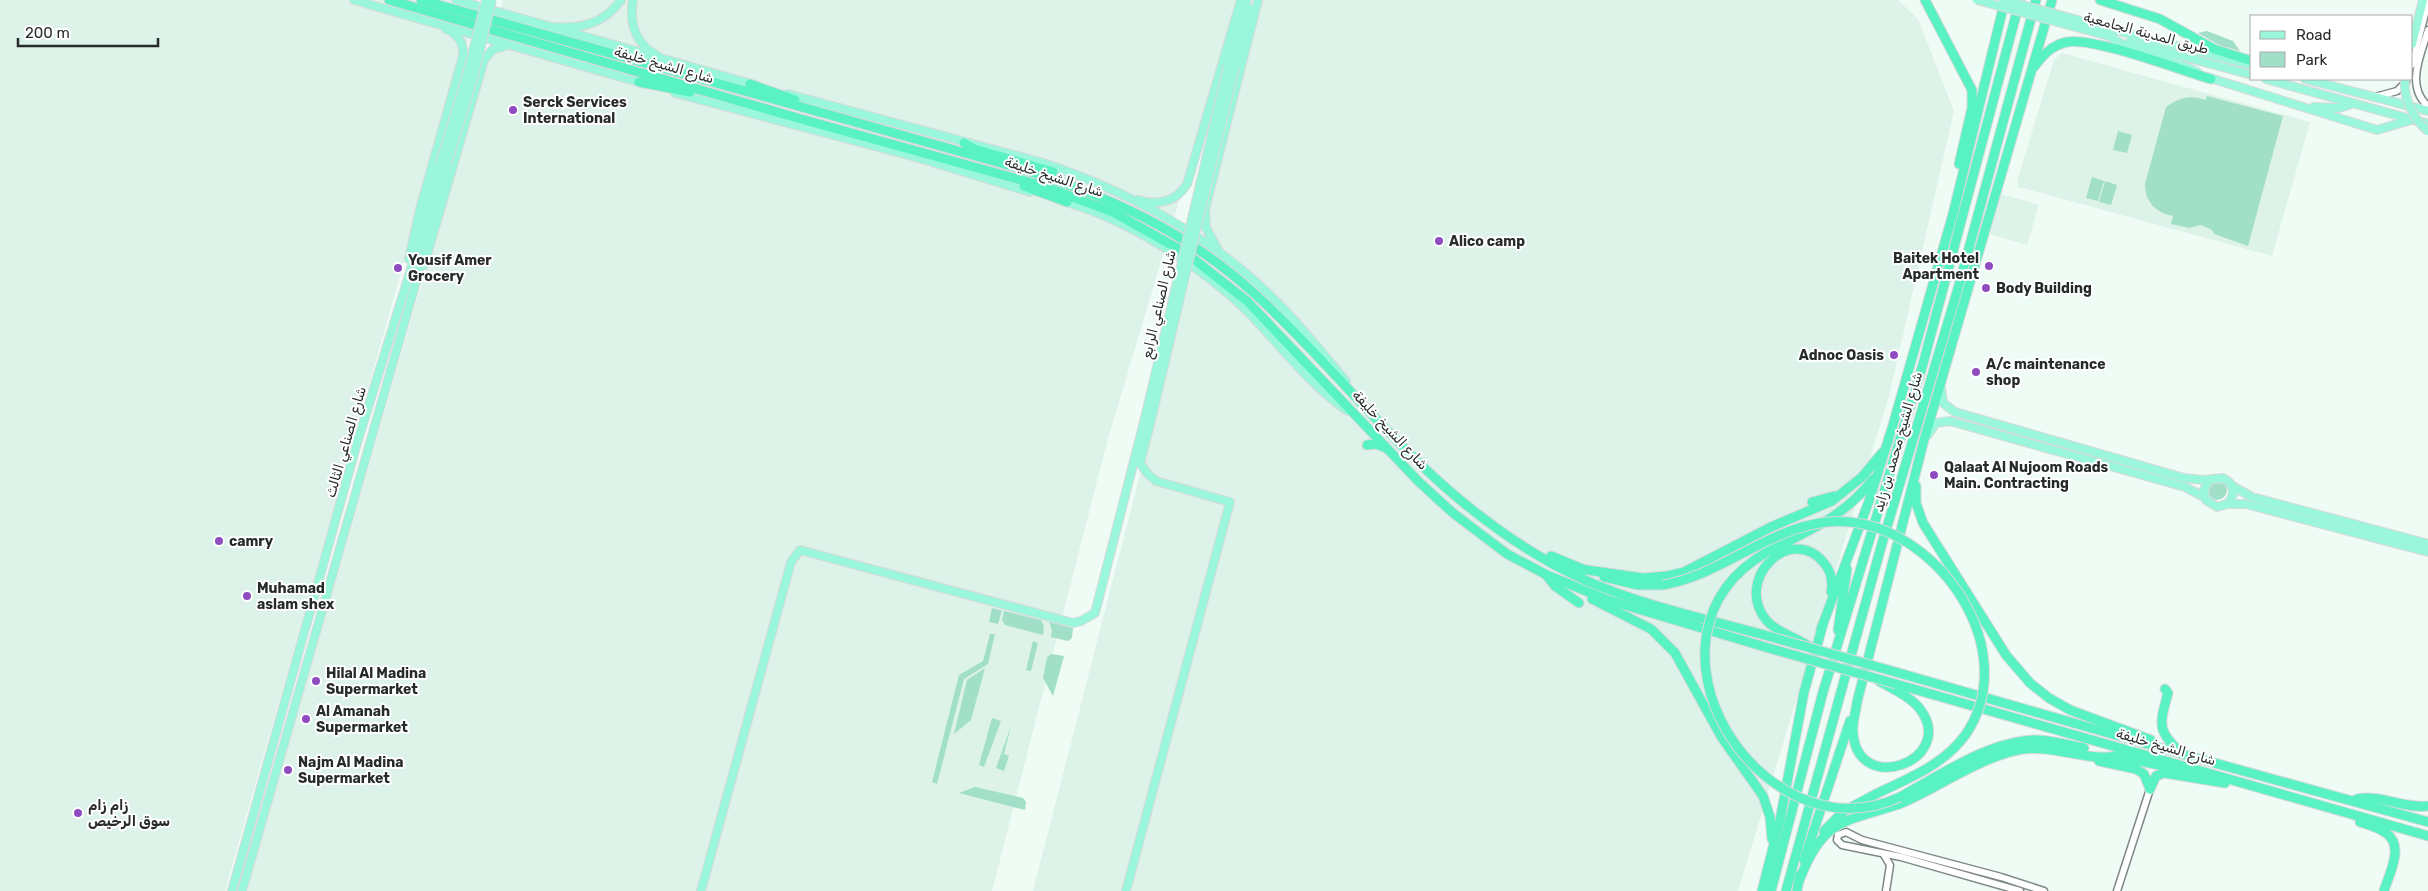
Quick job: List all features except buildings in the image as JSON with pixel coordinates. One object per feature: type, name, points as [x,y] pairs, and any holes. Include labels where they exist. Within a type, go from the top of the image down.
[{"type":"highway","name":"شارع الشيخ خليفة","points":[[390,0],[987,171],[1090,202],[1135,222],[1186,253],[1228,284],[1254,307],[1430,492],[1466,524],[1507,554],[1547,575],[1638,610],[1873,677],[1895,687],[2428,836]]},
{"type":"highway","name":"شارع الشيخ خليفة","points":[[421,0],[825,113],[1074,186],[1144,216],[1178,235],[1221,265],[1269,306],[1370,412],[1456,496],[1532,551],[1579,577],[1617,592],[1768,636],[2166,750],[2428,822]]},
{"type":"highway","points":[[1925,0],[1967,78],[1973,96],[1944,244]]},
{"type":"highway","points":[[1821,629],[1880,468],[1944,244],[2004,0]]},
{"type":"highway","name":"شارع الشيخ محمد بن زايد","points":[[1771,891],[1836,647],[1923,364],[2020,0]]},
{"type":"highway","name":"شارع الشيخ محمد بن زايد","points":[[1786,891],[1882,547],[1959,285],[2036,0]]},
{"type":"highway","points":[[1796,891],[1858,702],[1915,472],[2052,0]]},
{"type":"highway","points":[[2100,0],[2160,19],[2214,49],[2250,60]]},
{"type":"highway","points":[[2031,71],[2053,47],[2076,42],[2108,48],[2211,79]]},
{"type":"highway","points":[[639,82],[704,95],[723,96]]},
{"type":"highway","points":[[750,84],[810,105],[825,113]]},
{"type":"highway","points":[[964,143],[971,148],[1058,174],[1074,186]]},
{"type":"highway","points":[[987,171],[1067,202]]},
{"type":"highway","points":[[1959,285],[1972,261],[1992,206]]},
{"type":"highway","points":[[1367,445],[1376,444],[1390,451]]},
{"type":"highway","points":[[1580,569],[1631,577],[1655,578],[1675,574],[1699,565],[1771,527],[1824,506],[1848,490],[1869,470],[1886,447]]},
{"type":"highway","points":[[1880,468],[1866,488],[1841,513],[1766,552],[1751,562],[1730,581],[1715,605],[1706,631],[1705,678],[1722,722],[1738,747],[1758,768],[1782,788],[1806,800],[1831,807],[1858,808],[1875,806],[1900,797],[1983,753],[2010,744],[2033,740],[2053,742],[2172,769],[2193,769]]},
{"type":"highway","points":[[1915,472],[1916,498],[1923,523],[2006,655],[2023,677],[2042,694],[2063,706],[2153,740],[2166,750]]},
{"type":"highway","points":[[1812,502],[1848,490]]},
{"type":"highway","points":[[1532,551],[1548,555],[1580,569],[1626,584],[1663,585],[1693,577],[1791,530],[1832,521],[1866,524],[1890,534],[1912,547],[1938,569],[1964,602],[1982,640],[1985,675],[1979,707],[1965,734],[1943,758],[1923,771],[1854,804],[1826,828],[1813,847],[1800,877]]},
{"type":"highway","points":[[1836,647],[1842,597],[1855,537]]},
{"type":"highway","points":[[1762,891],[1780,820],[1804,692],[1832,587],[1830,573],[1817,556],[1796,549],[1779,554],[1766,565],[1761,572],[1756,589],[1756,598],[1762,615],[1774,628],[1812,648]]},
{"type":"highway","points":[[1547,575],[1555,586],[1579,603]]},
{"type":"highway","points":[[1579,588],[1586,596],[1651,630],[1675,653],[1722,738],[1763,796],[1770,817],[1772,850]]},
{"type":"highway","points":[[1858,702],[1853,733],[1861,754],[1877,766],[1890,768],[1903,766],[1915,759],[1924,748],[1928,728],[1919,708],[1895,687]]},
{"type":"highway","points":[[2165,689],[2168,692],[2161,721],[2161,730],[2167,741],[2182,754]]},
{"type":"highway","points":[[1800,877],[1818,844],[1838,825],[1897,805],[2004,754],[2029,748],[2106,757],[2117,756]]},
{"type":"highway","points":[[1974,768],[2025,753],[2054,754],[2134,768],[2144,774],[2150,789]]},
{"type":"highway","points":[[2150,789],[2154,778],[2164,773],[2207,781],[2236,782]]},
{"type":"highway","points":[[2352,800],[2366,798],[2418,807],[2428,806]]},
{"type":"highway","points":[[2353,815],[2361,822],[2385,832],[2394,844],[2394,858],[2384,891]]},
{"type":"main road","points":[[354,0],[521,46],[639,82],[912,156],[1067,202],[1151,240],[1197,269],[1238,302],[1328,395],[1359,417]]},
{"type":"main road","points":[[456,0],[683,66],[1068,171],[1122,195],[1161,216],[1222,256],[1281,306],[1349,384],[1370,412]]},
{"type":"main road","name":"شارع الصناعي الثالث","points":[[242,891],[414,289],[486,0]]},
{"type":"main road","name":"شارع الصناعي الثالث","points":[[232,891],[357,444],[404,286],[473,79],[492,0]]},
{"type":"main road","points":[[544,26],[575,28],[588,25],[609,14],[621,0]]},
{"type":"main road","points":[[633,0],[632,21],[640,41],[654,54],[683,66]]},
{"type":"main road","points":[[1122,195],[1149,203],[1161,203],[1173,198],[1187,184],[1241,0]]},
{"type":"main road","name":"شارع الصناعي الرابع","points":[[701,891],[783,590],[793,557],[800,550],[1073,623],[1095,613],[1148,419],[1246,0]]},
{"type":"main road","name":"شارع الصناعي الرابع","points":[[1232,66],[1254,0]]},
{"type":"main road","points":[[1222,256],[1208,234],[1205,209],[1258,0]]},
{"type":"main road","name":"طريق المدينة الجامعية","points":[[1976,0],[2250,65]]},
{"type":"main road","name":"طريق المدينة الجامعية","points":[[2004,0],[2250,74]]},
{"type":"main road","points":[[2413,40],[2423,0]]},
{"type":"main road","points":[[404,286],[420,209],[464,52],[457,35],[426,20]]},
{"type":"main road","points":[[2110,32],[2124,44],[2182,64],[2211,79],[2377,130],[2410,120]]},
{"type":"main road","points":[[414,289],[435,231],[484,60],[488,52],[496,47],[508,45],[521,46]]},
{"type":"main road","points":[[2270,80],[2428,124]]},
{"type":"main road","points":[[2309,80],[2428,112]]},
{"type":"main road","points":[[2406,80],[2405,91],[2411,108],[2420,124],[2428,131]]},
{"type":"main road","points":[[2292,103],[2329,109],[2354,103]]},
{"type":"main road","points":[[1941,384],[1942,400],[1949,409],[2003,427],[2184,478],[2209,480],[2216,477],[2224,478],[2232,486],[2252,497],[2428,544]]},
{"type":"main road","name":"شارع الصناعي الرابع","points":[[1126,891],[1230,502],[1156,482],[1145,471],[1140,463],[1148,419]]},
{"type":"main road","points":[[1924,440],[1933,426],[1943,420],[2185,486],[2204,497],[2213,506],[2246,504],[2428,552]]},
{"type":"main road","points":[[1978,428],[1980,424],[2003,427]]},
{"type":"main road","points":[[2204,497],[2205,486],[2209,480]]},
{"type":"main road","points":[[2227,504],[2233,496],[2232,486]]},
{"type":"main road","points":[[2362,535],[2366,531],[2379,534],[2387,533]]},
{"type":"main road","points":[[308,620],[312,624],[309,636],[314,640]]},
{"type":"main road","points":[[274,740],[279,744],[275,761],[278,764]]},
{"type":"street","points":[[2413,61],[2428,2]]},
{"type":"street","points":[[2428,30],[2415,83],[2418,95],[2428,106]]},
{"type":"street","points":[[2422,51],[2428,46]]},
{"type":"street","points":[[2374,97],[2397,91],[2405,80]]},
{"type":"street","points":[[2118,891],[2150,789]]},
{"type":"street","points":[[2022,888],[1972,874],[1966,876],[1901,858],[1842,845],[1838,842],[1838,835],[1846,832],[1878,845],[2022,888],[2044,891]]},
{"type":"street","points":[[1882,854],[1888,860],[1890,870]]},
{"type":"street","points":[[1886,891],[1890,870],[1895,862],[1901,858]]},
{"type":"shaded area","points":[[0,0],[478,0],[464,61],[408,248],[225,891],[0,891]]},
{"type":"shaded area","points":[[503,0],[1239,0],[1107,442],[992,891],[247,891]]},
{"type":"shaded area","points":[[1262,0],[1898,0],[1918,19],[1954,111],[1889,396],[1738,891],[1033,891]]},
{"type":"shaded area","points":[[2062,53],[2310,122],[2272,256],[2019,187],[2017,181],[2054,60]]},
{"type":"shaded area","points":[[2001,194],[2039,205],[2027,245],[1990,234],[1988,231],[1998,196]]},
{"type":"green space","points":[[2207,31],[2233,41],[2240,51],[2219,45],[2198,33]]},
{"type":"green space","points":[[2207,96],[2283,116],[2248,246],[2214,234],[2212,230],[2201,225],[2189,228],[2171,224],[2173,216],[2161,212],[2153,206],[2147,196],[2145,184],[2166,107],[2175,101],[2185,98],[2195,97],[2205,100]]},
{"type":"green space","points":[[2118,131],[2132,135],[2127,153],[2113,150]]},
{"type":"green space","points":[[2092,177],[2104,181],[2098,201],[2086,198]]},
{"type":"green space","points":[[2105,181],[2117,185],[2111,205],[2099,202]]},
{"type":"green space","points":[[2217,480],[2224,483],[2227,490],[2224,497],[2217,500],[2210,497],[2207,490],[2210,483]]},
{"type":"green space","points":[[992,608],[1002,610],[998,624],[989,622]]},
{"type":"green space","points":[[1004,611],[1041,620],[1044,626],[1043,635],[1005,625],[1002,620]]},
{"type":"green space","points":[[1049,622],[1073,628],[1072,638],[1068,641],[1051,637],[1052,630]]},
{"type":"green space","points":[[990,634],[995,634],[988,664],[964,679],[937,784],[932,782],[959,675],[983,661]]},
{"type":"green space","points":[[1033,641],[1038,643],[1031,671],[1026,670]]},
{"type":"green space","points":[[1051,654],[1064,656],[1053,696],[1043,678],[1047,657]]},
{"type":"green space","points":[[985,668],[971,720],[954,734],[967,680]]},
{"type":"green space","points":[[992,718],[1001,721],[984,767],[979,765]]},
{"type":"green space","points":[[1011,726],[1004,754],[1009,756],[1004,771],[996,768]]},
{"type":"green space","points":[[975,787],[1023,798],[1026,802],[1025,810],[959,793]]},
{"type":"place","name":"Serck Services International","points":[[513,110]]},
{"type":"place","name":"Alico camp","points":[[1439,241]]},
{"type":"place","name":"Baitek Hotel Apartment","points":[[1989,266]]},
{"type":"place","name":"Yousif Amer Grocery","points":[[398,268]]},
{"type":"place","name":"Body Building","points":[[1986,288]]},
{"type":"place","name":"Adnoc Oasis","points":[[1894,355]]},
{"type":"place","name":"A/c maintenance shop","points":[[1976,372]]},
{"type":"place","name":"Qalaat Al Nujoom Roads Main. Contracting","points":[[1934,475]]},
{"type":"place","name":"camry","points":[[219,541]]},
{"type":"place","name":"Muhamad aslam shex","points":[[247,596]]},
{"type":"place","name":"Hilal Al Madina Supermarket","points":[[316,681]]},
{"type":"place","name":"Al Amanah Supermarket","points":[[306,719]]},
{"type":"place","name":"Najm Al Madina Supermarket","points":[[288,770]]},
{"type":"place","name":"زام زام سوق الرخيص","points":[[78,813]]}]
